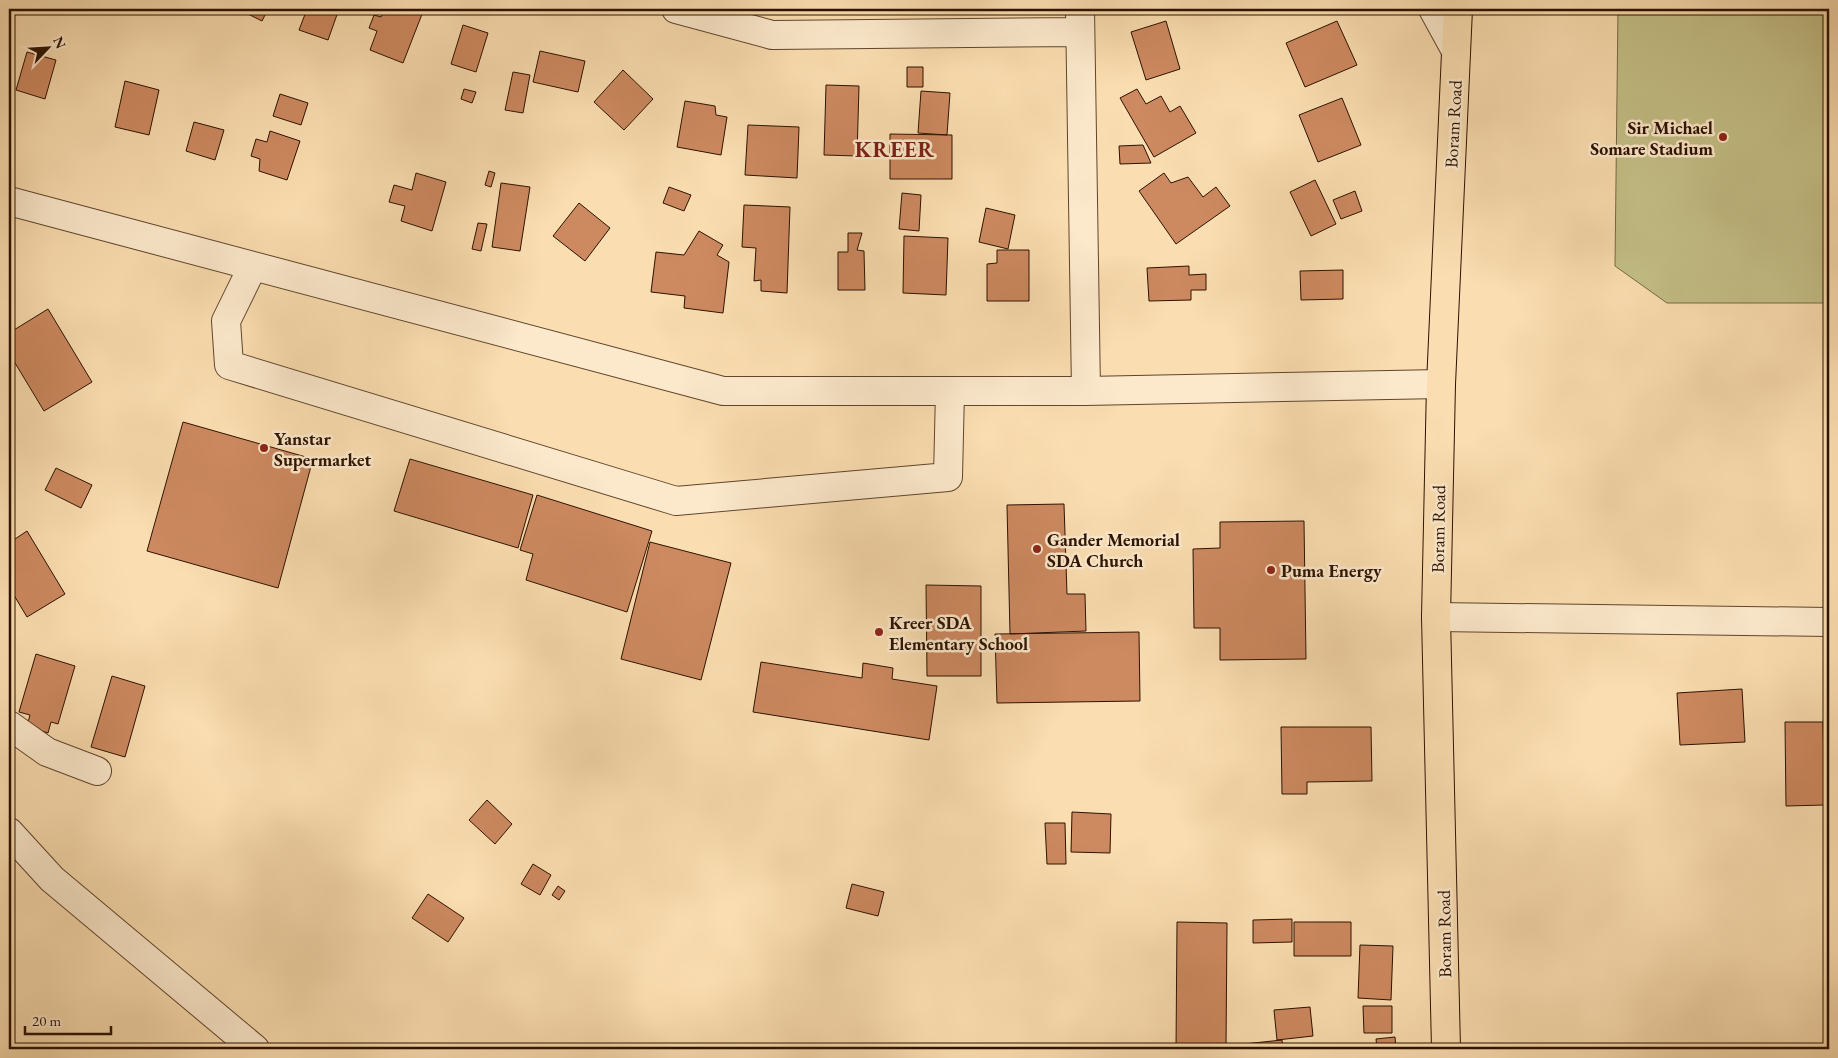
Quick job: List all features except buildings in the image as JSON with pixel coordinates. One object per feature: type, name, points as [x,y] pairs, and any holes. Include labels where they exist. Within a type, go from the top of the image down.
[{"type":"main road","name":"Boram Road","points":[[1446,1049],[1436,616],[1441,384],[1458,9]]},
{"type":"street","points":[[676,9],[772,35],[1079,20],[1086,391]]},
{"type":"street","points":[[1433,9],[1456,51]]},
{"type":"street","points":[[9,202],[252,268],[723,391],[1086,391],[1441,384]]},
{"type":"street","points":[[252,268],[226,321],[229,365],[676,501],[948,477],[950,391]]},
{"type":"street","points":[[1436,616],[1829,622]]},
{"type":"street","points":[[9,725],[47,752],[97,771]]},
{"type":"street","points":[[9,832],[52,879],[256,1049]]},
{"type":"shaded area","name":"Sir Michael Somare Stadium","points":[[1618,9],[1829,9],[1829,303],[1667,303],[1615,266]]},
{"type":"place","name":"Sir Michael Somare Stadium","points":[[1723,137]]},
{"type":"place","name":"Yanstar Supermarket","points":[[264,448]]},
{"type":"place","name":"Gander Memorial SDA Church","points":[[1037,549]]},
{"type":"place","name":"Puma Energy","points":[[1271,570]]},
{"type":"place","name":"Kreer SDA Elementary School","points":[[879,632]]},
{"type":"district","name":"KREER","points":[[895,149]]}]
